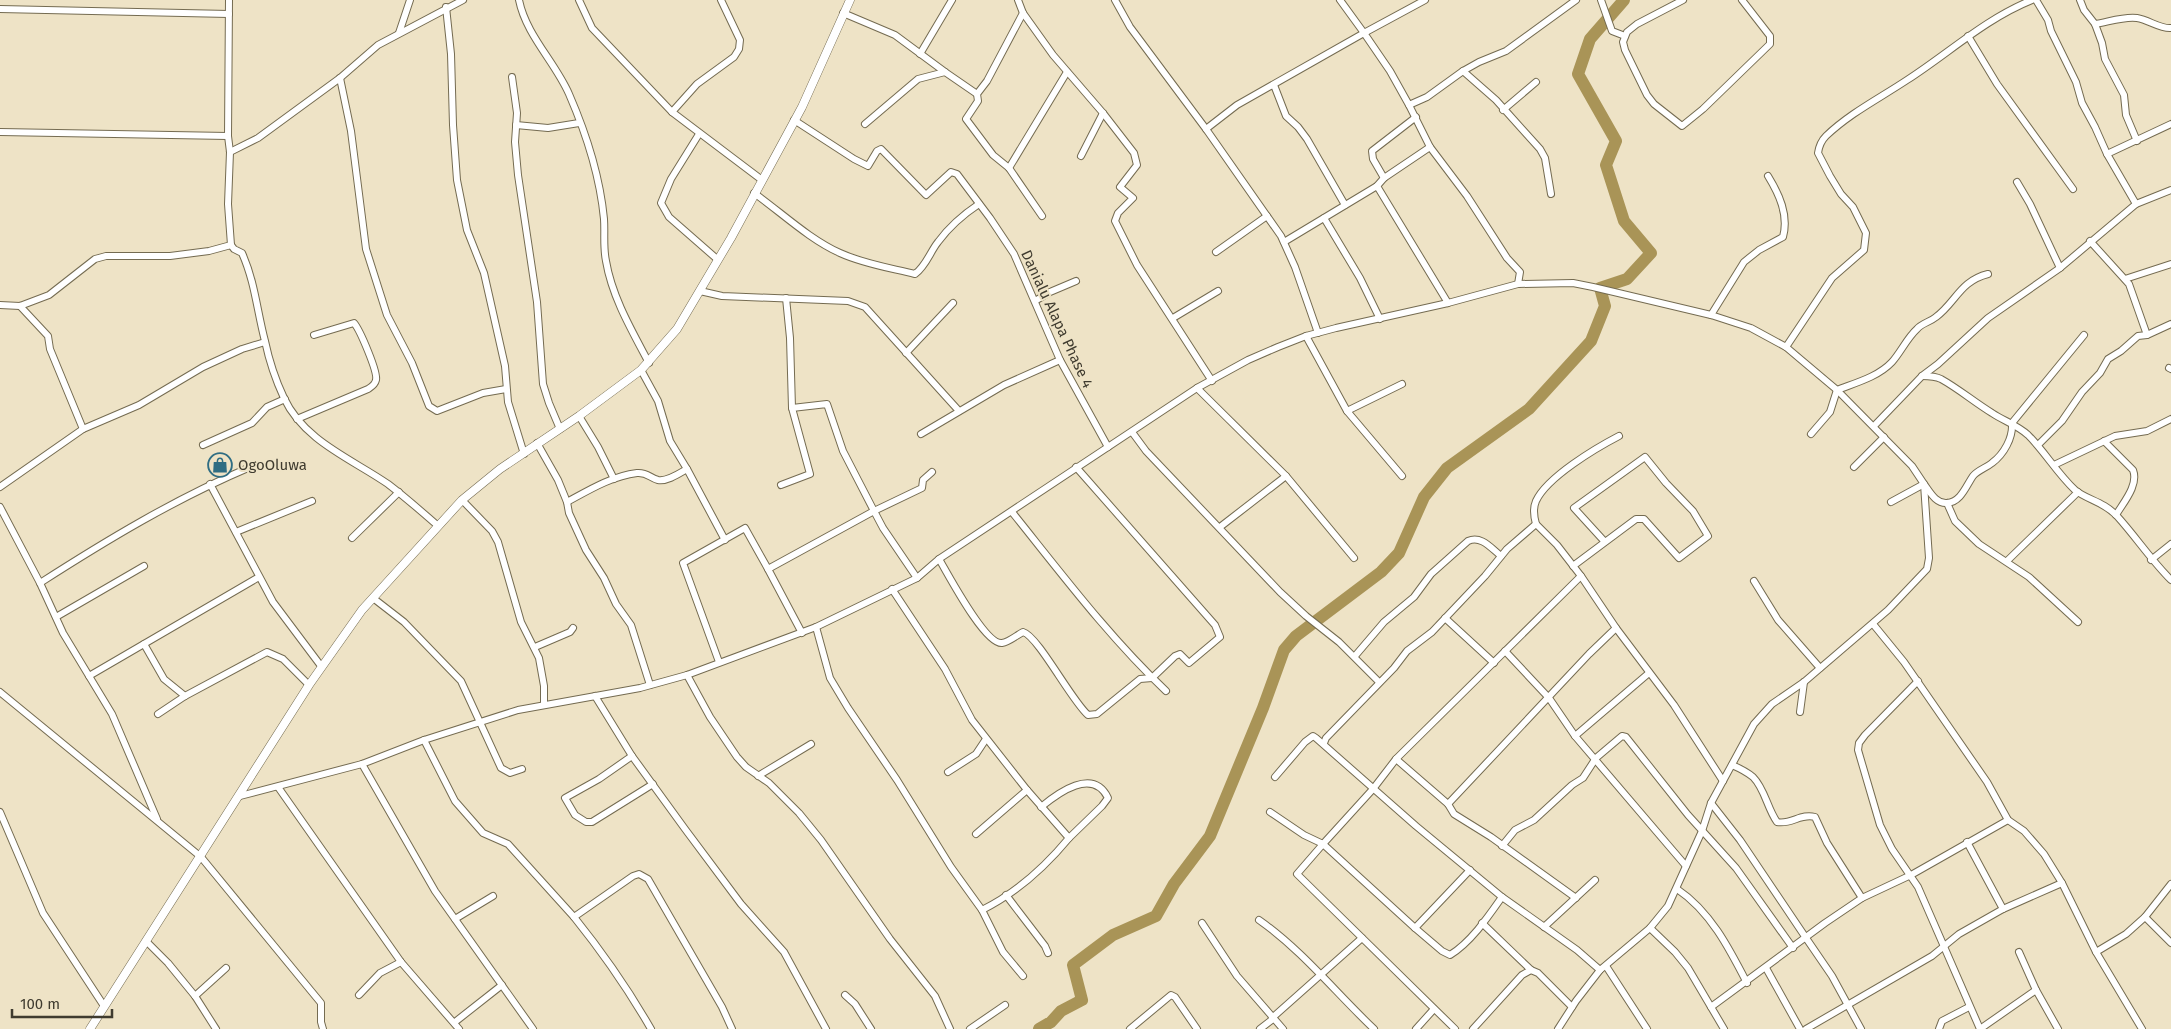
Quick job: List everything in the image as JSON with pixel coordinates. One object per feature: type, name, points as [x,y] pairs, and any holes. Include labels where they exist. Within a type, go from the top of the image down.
[{"type":"street","points":[[229,0],[228,136],[230,152],[228,204],[231,245],[242,253],[249,268],[259,305],[265,342],[285,399],[297,419],[315,437],[399,492],[438,526]]},
{"type":"street","points":[[399,33],[410,0]]},
{"type":"street","points":[[230,152],[258,138],[340,78],[378,46],[446,7],[463,0]]},
{"type":"street","points":[[519,0],[527,24],[569,93],[597,182],[604,218],[605,260],[628,323],[649,362]]},
{"type":"street","points":[[579,0],[592,28],[601,40],[672,112],[762,180]]},
{"type":"street","points":[[672,112],[697,84],[734,57],[739,49],[740,40],[721,0]]},
{"type":"street","points":[[90,1029],[321,666],[373,598],[462,500],[500,469],[579,416],[641,370],[677,329],[700,291],[794,120],[825,59],[850,0]]},
{"type":"street","points":[[920,54],[952,0]]},
{"type":"street","points":[[1018,0],[1023,13],[1067,72],[1103,113],[1134,153],[1137,165],[1120,187],[1132,198],[1118,214],[1115,221],[1137,266],[1173,318],[1212,381]]},
{"type":"street","points":[[1115,0],[1130,27],[1206,128],[1284,242],[1295,267],[1318,333]]},
{"type":"street","points":[[1340,0],[1390,71],[1416,117],[1430,147],[1467,196],[1507,258],[1520,272],[1518,284]]},
{"type":"street","points":[[1206,128],[1237,105],[1426,0]]},
{"type":"street","points":[[1409,104],[1427,98],[1462,71],[1506,51],[1576,0]]},
{"type":"street","points":[[1602,0],[1612,31],[1625,36]]},
{"type":"street","points":[[1683,0],[1637,24],[1625,36],[1623,42],[1624,50],[1647,95],[1654,104],[1682,126],[1703,109],[1770,44],[1770,36],[1742,0]]},
{"type":"street","points":[[1786,347],[1832,278],[1864,250],[1866,232],[1853,207],[1840,194],[1822,162],[1818,153],[1822,141],[1859,110],[1908,80],[1968,36],[2008,10],[2032,0]]},
{"type":"street","points":[[2036,0],[2048,20],[2050,31],[2076,82],[2082,103],[2095,127],[2106,154],[2136,204]]},
{"type":"street","points":[[2080,0],[2084,10],[2095,24],[2102,43],[2105,59],[2124,95],[2126,115],[2137,141]]},
{"type":"street","points":[[446,7],[457,180],[467,230],[484,273],[505,366],[506,389],[524,454]]},
{"type":"street","points":[[0,9],[229,14]]},
{"type":"street","points":[[843,13],[895,35],[977,94]]},
{"type":"street","points":[[1023,13],[977,94],[978,101],[967,117],[967,121],[993,155],[1009,168],[1042,216]]},
{"type":"street","points":[[2095,24],[2135,18],[2171,28]]},
{"type":"street","points":[[1968,36],[1997,84],[2073,189]]},
{"type":"street","points":[[1462,71],[1496,100],[1540,149],[1545,158],[1551,194]]},
{"type":"street","points":[[866,124],[918,79],[945,72]]},
{"type":"street","points":[[1009,168],[1067,72]]},
{"type":"street","points":[[512,77],[516,113],[518,175],[537,302],[543,384],[560,429]]},
{"type":"street","points":[[340,78],[352,132],[366,249],[387,314],[412,363],[429,406],[437,410],[483,393],[506,389]]},
{"type":"street","points":[[1503,110],[1536,82]]},
{"type":"street","points":[[1274,85],[1286,116],[1303,133],[1345,205]]},
{"type":"street","points":[[1081,156],[1103,113]]},
{"type":"street","points":[[1384,178],[1373,159],[1372,151],[1416,117]]},
{"type":"street","name":"Danialu Alapa Phase 4","points":[[794,120],[868,166],[877,151],[881,150],[926,195],[951,172],[954,172],[968,187],[1005,239],[1035,301],[1060,360],[1108,448]]},
{"type":"street","points":[[516,125],[548,128],[579,123]]},
{"type":"street","points":[[2106,154],[2171,124]]},
{"type":"street","points":[[0,132],[228,136]]},
{"type":"street","points":[[699,134],[672,179],[661,203],[668,216],[717,259]]},
{"type":"street","points":[[1284,242],[1377,186],[1384,178],[1430,147]]},
{"type":"street","points":[[1711,315],[1744,262],[1759,250],[1783,237],[1784,212],[1778,192],[1768,176]]},
{"type":"street","points":[[2017,182],[2030,204],[2060,268]]},
{"type":"street","points":[[1377,186],[1448,303]]},
{"type":"street","points":[[1874,426],[1922,376],[1938,364],[1988,318],[2060,268],[2136,204],[2171,190]]},
{"type":"street","points":[[754,193],[829,248],[882,267],[916,274],[939,240],[952,226],[979,204]]},
{"type":"street","points":[[1216,252],[1267,216]]},
{"type":"street","points":[[1324,218],[1360,278],[1380,318]]},
{"type":"street","points":[[2090,241],[2129,284],[2147,335]]},
{"type":"street","points":[[0,305],[20,306],[49,294],[95,260],[106,256],[170,256],[208,251],[231,245]]},
{"type":"street","points":[[2125,279],[2171,264]]},
{"type":"street","points":[[1810,434],[1830,412],[1838,390],[1884,369],[1898,354],[1917,328],[1937,316],[1962,287],[1975,278],[1988,274]]},
{"type":"street","points":[[1035,301],[1050,292],[1076,281]]},
{"type":"street","points":[[240,796],[362,764],[478,721],[544,705],[650,685],[687,675],[802,633],[917,578],[939,559],[1012,512],[1076,466],[1108,448],[1196,388],[1248,360],[1306,336],[1448,303],[1518,284],[1573,283],[1603,288],[1711,315],[1751,328],[1786,347],[1838,390],[1874,426],[1912,466],[1936,499],[1947,503],[1955,521],[1979,544],[2029,577],[2078,622]]},
{"type":"street","points":[[700,291],[722,296],[786,298],[858,304],[865,307],[959,411]]},
{"type":"street","points":[[1173,318],[1218,291]]},
{"type":"street","points":[[781,485],[810,474],[792,408],[790,338],[786,298]]},
{"type":"street","points":[[906,353],[953,304]]},
{"type":"street","points":[[20,306],[48,336],[50,349],[83,429]]},
{"type":"street","points":[[297,419],[368,389],[374,385],[376,380],[375,370],[360,332],[354,324],[314,334]]},
{"type":"street","points":[[2038,445],[2062,421],[2108,359],[2121,351],[2138,336],[2147,335],[2171,324]]},
{"type":"street","points":[[1947,503],[1962,493],[1976,474],[1991,464],[2004,450],[2012,432],[2012,423],[2084,335]]},
{"type":"street","points":[[1306,336],[1347,411],[1402,476]]},
{"type":"street","points":[[0,488],[83,429],[139,405],[211,364],[242,349],[265,342]]},
{"type":"street","points":[[921,434],[1004,385],[1060,360]]},
{"type":"street","points":[[641,370],[658,401],[670,441],[725,540]]},
{"type":"street","points":[[1922,376],[1940,378],[1956,387],[1994,415],[2012,423],[2026,433],[2038,445],[2060,474],[2078,492],[2099,502],[2116,515],[2151,560],[2171,580]]},
{"type":"street","points":[[1347,411],[1402,384]]},
{"type":"street","points":[[1196,388],[1286,476],[1354,558]]},
{"type":"street","points":[[203,445],[252,423],[267,407],[285,399]]},
{"type":"street","points":[[792,408],[827,404],[843,451],[874,511],[888,537],[917,578]]},
{"type":"street","points":[[579,416],[598,447],[614,479]]},
{"type":"street","points":[[2054,465],[2115,436],[2147,431],[2171,419]]},
{"type":"street","points":[[1132,432],[1146,451],[1280,592],[1355,656],[1379,682]]},
{"type":"street","points":[[1619,436],[1582,456],[1541,492],[1535,503],[1536,524],[1557,545],[1581,576],[1648,673],[1674,705],[1723,780]]},
{"type":"street","points":[[1854,467],[1884,437]]},
{"type":"street","points":[[2104,441],[2133,470],[2135,475],[2135,482],[2116,515]]},
{"type":"street","points":[[538,443],[558,480],[567,502],[569,513],[586,550],[604,578],[616,604],[631,625],[650,685]]},
{"type":"street","points":[[1573,566],[1636,519],[1644,520],[1679,558],[1708,536],[1693,511],[1666,484],[1645,458],[1574,508],[1597,536],[1605,542]]},
{"type":"street","points":[[939,559],[977,622],[988,635],[1002,643],[1026,632],[1088,715],[1097,714],[1140,679],[1152,678],[1176,656],[1180,654],[1189,663],[1216,642],[1220,637],[1219,631],[1173,575],[1076,466]]},
{"type":"street","points":[[40,583],[118,533],[210,484],[248,468]]},
{"type":"street","points":[[567,502],[614,479],[643,472],[658,480],[663,480],[687,469]]},
{"type":"street","points":[[768,569],[874,511],[922,488],[923,480],[932,472]]},
{"type":"street","points":[[1220,527],[1286,476]]},
{"type":"street","points":[[210,484],[273,602],[321,666]]},
{"type":"street","points":[[1891,502],[1924,484]]},
{"type":"street","points":[[1557,1029],[1603,968],[1650,928],[1668,906],[1702,830],[1711,804],[1754,724],[1772,704],[1804,682],[1872,624],[1909,590],[1927,569],[1929,558],[1924,484]]},
{"type":"street","points":[[352,538],[399,492]]},
{"type":"street","points":[[2007,562],[2078,492]]},
{"type":"street","points":[[462,500],[492,531],[498,542],[521,622],[535,647],[543,675],[544,705]]},
{"type":"street","points":[[236,532],[312,501]]},
{"type":"street","points":[[0,507],[56,617],[112,714],[158,821]]},
{"type":"street","points":[[1012,512],[1110,631],[1166,691]]},
{"type":"street","points":[[1324,743],[1326,738],[1407,651],[1432,632],[1485,576],[1500,556],[1536,524]]},
{"type":"street","points":[[719,662],[683,563],[745,528],[802,633]]},
{"type":"street","points":[[1597,536],[1597,548]]},
{"type":"street","points":[[1355,656],[1384,622],[1414,598],[1431,574],[1468,541],[1474,538],[1480,539],[1500,556]]},
{"type":"street","points":[[2151,560],[2171,544]]},
{"type":"street","points":[[56,617],[144,566]]},
{"type":"street","points":[[1455,1029],[1297,874],[1373,789],[1396,759],[1581,576]]},
{"type":"street","points":[[89,676],[259,577]]},
{"type":"street","points":[[1754,581],[1778,620],[1820,668]]},
{"type":"street","points":[[892,589],[945,669],[960,701],[986,739],[1041,807],[1069,838]]},
{"type":"street","points":[[373,598],[404,622],[461,681],[478,721],[502,768],[510,773],[522,769]]},
{"type":"street","points":[[1445,618],[1494,663]]},
{"type":"street","points":[[1872,624],[1918,681],[1941,717],[1988,782],[2008,820],[2024,830],[2035,842],[2062,883],[2096,952],[2142,1029]]},
{"type":"street","points":[[816,627],[830,678],[951,867],[982,910],[1002,952],[1023,976]]},
{"type":"street","points":[[535,647],[570,632],[573,628]]},
{"type":"street","points":[[1448,804],[1589,654],[1616,628]]},
{"type":"street","points":[[144,644],[164,679],[185,696]]},
{"type":"street","points":[[158,714],[185,696],[267,652],[283,660],[309,685]]},
{"type":"street","points":[[1505,652],[1548,698],[1576,736],[1686,866]]},
{"type":"street","points":[[1576,736],[1648,673]]},
{"type":"street","points":[[687,675],[710,716],[737,757],[758,776],[769,783],[799,813],[821,840],[890,940],[934,996],[950,1029]]},
{"type":"street","points":[[1918,681],[1859,743],[1858,750],[1880,825],[1892,849],[1911,875],[1944,944],[1969,1007],[1980,1029],[2036,990]]},
{"type":"street","points":[[1800,712],[1804,682]]},
{"type":"street","points":[[0,692],[201,857],[320,1003],[323,1029]]},
{"type":"street","points":[[595,696],[632,756],[741,904],[784,952],[826,1029]]},
{"type":"street","points":[[1275,777],[1305,742],[1313,736],[1324,743],[1327,748],[1373,789],[1502,897],[1603,968],[1647,1029]]},
{"type":"street","points":[[1502,846],[1515,830],[1534,820],[1572,785],[1583,778],[1596,758],[1622,736],[1626,737],[1688,815],[1736,868],[1793,948]]},
{"type":"street","points":[[948,772],[976,754],[986,739]]},
{"type":"street","points":[[424,740],[455,801],[483,833],[508,844],[574,916],[605,955],[652,1029]]},
{"type":"street","points":[[758,776],[811,744]]},
{"type":"street","points":[[632,756],[599,779],[565,798],[575,814],[586,822],[592,822],[653,784]]},
{"type":"street","points":[[1396,759],[1448,804],[1454,814],[1576,898]]},
{"type":"street","points":[[362,764],[435,891],[533,1029]]},
{"type":"street","points":[[1732,765],[1752,777],[1761,788],[1770,812],[1777,822],[1792,822],[1809,815],[1814,817],[1827,843],[1862,898]]},
{"type":"street","points":[[982,910],[1042,869],[1108,798],[1106,793],[1091,784],[1079,784],[1054,796],[1041,807]]},
{"type":"street","points":[[278,787],[401,962],[460,1029]]},
{"type":"street","points":[[976,834],[1027,790]]},
{"type":"street","points":[[1711,804],[1740,840],[1832,976],[1861,1029]]},
{"type":"street","points":[[0,812],[43,913],[104,1006]]},
{"type":"street","points":[[1270,812],[1304,836],[1323,844],[1415,928],[1450,955],[1457,951],[1502,897]]},
{"type":"street","points":[[1711,1008],[1747,983],[1825,922],[1862,898],[1911,875],[2008,820]]},
{"type":"street","points":[[1968,842],[2003,909]]},
{"type":"street","points":[[1415,928],[1470,870]]},
{"type":"street","points":[[574,916],[633,876],[644,876],[648,879],[722,1007],[732,1029]]},
{"type":"street","points":[[1544,927],[1595,880]]},
{"type":"street","points":[[1806,1029],[1932,956],[1944,944],[2003,909],[2062,883]]},
{"type":"street","points":[[2096,952],[2126,934],[2145,917],[2171,884]]},
{"type":"street","points":[[1677,889],[1694,900],[1706,915],[1730,949],[1747,983]]},
{"type":"street","points":[[1006,895],[1045,946],[1048,953]]},
{"type":"street","points":[[454,919],[493,896]]},
{"type":"street","points":[[2145,917],[2171,942]]},
{"type":"street","points":[[1259,920],[1279,934],[1374,1029]]},
{"type":"street","points":[[1202,922],[1237,976],[1283,1029]]},
{"type":"street","points":[[1482,923],[1572,1007]]},
{"type":"street","points":[[1650,928],[1675,952],[1688,968],[1724,1029]]},
{"type":"street","points":[[1260,1029],[1362,938]]},
{"type":"street","points":[[146,942],[168,963],[194,996],[216,1029]]},
{"type":"street","points":[[2019,952],[2036,990],[2058,1029]]},
{"type":"street","points":[[359,995],[380,973],[401,962]]},
{"type":"street","points":[[194,996],[226,968]]},
{"type":"street","points":[[1766,968],[1800,1029]]},
{"type":"street","points":[[1474,1029],[1522,975],[1531,970]]},
{"type":"street","points":[[455,1022],[502,985]]},
{"type":"street","points":[[1130,1029],[1171,995],[1176,997],[1197,1029]]},
{"type":"street","points":[[845,996],[854,1004],[871,1029]]},
{"type":"street","points":[[970,1029],[1005,1005]]},
{"type":"street","points":[[1939,1029],[1942,1021],[1969,1007]]},
{"type":"street","points":[[1416,1029],[1434,1009]]},
{"type":"waterway","points":[[1039,1029],[1051,1022],[1061,1011],[1082,1000],[1073,965],[1113,935],[1156,916],[1174,884],[1210,836],[1263,708],[1284,650],[1296,636],[1381,572],[1399,553],[1424,497],[1447,468],[1529,409],[1591,341],[1605,306],[1600,288],[1627,279],[1651,253],[1624,221],[1606,165],[1616,141],[1578,74],[1590,39],[1624,0]]},
{"type":"place","name":"OgoOluwa","points":[[220,465]]}]
